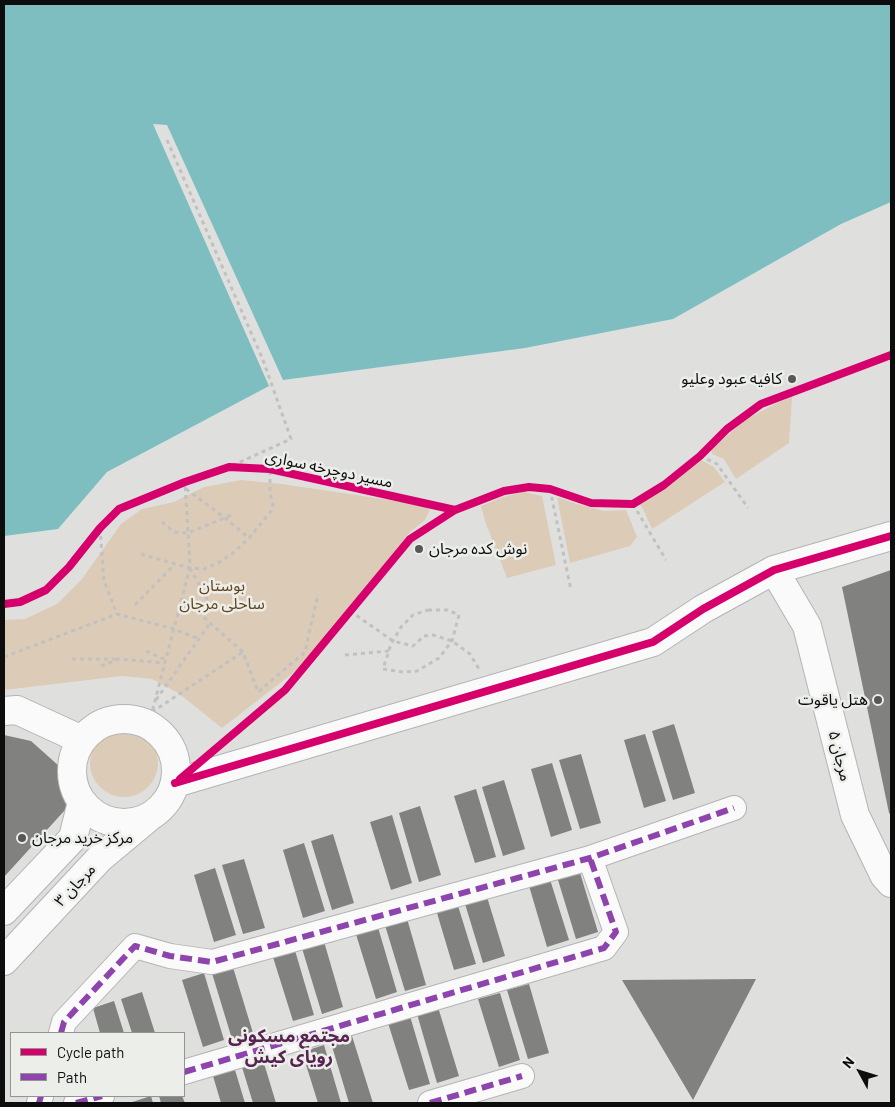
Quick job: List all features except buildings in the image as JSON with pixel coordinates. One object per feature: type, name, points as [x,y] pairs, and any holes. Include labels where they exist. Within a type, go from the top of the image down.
[{"type":"street","points":[[175,783],[653,642],[703,609],[774,570],[891,536]]},
{"type":"street","name":"مرجان ۵","points":[[774,570],[807,626],[855,816],[884,875],[891,883]]},
{"type":"street","points":[[4,712],[17,710],[82,740]]},
{"type":"street","points":[[153,713],[175,757],[177,770],[171,795],[163,806],[153,814],[141,820],[128,823],[115,822],[91,812],[82,802],[72,778],[72,765],[82,740],[91,731],[114,719],[127,718],[140,721],[153,713]]},
{"type":"street","name":"مرجان ۳","points":[[4,911],[73,838],[82,802]]},
{"type":"street","points":[[61,1032],[64,1022],[135,946],[170,956],[212,962],[590,858],[734,808]]},
{"type":"street","name":"مرجان ۳","points":[[4,962],[100,858],[153,814]]},
{"type":"street","points":[[185,1072],[604,948],[616,932],[590,858]]},
{"type":"street","points":[[430,1103],[522,1076]]},
{"type":"street","points":[[76,1103],[98,1097]]},
{"type":"path","points":[[167,140],[263,360],[291,439],[229,467]]},
{"type":"path","points":[[693,462],[707,449]]},
{"type":"path","points":[[700,456],[717,464],[748,508]]},
{"type":"path","points":[[141,554],[190,568],[204,569],[232,554],[249,538],[272,510],[273,504],[266,469]]},
{"type":"path","points":[[177,486],[186,485],[194,479]]},
{"type":"path","points":[[186,485],[249,538]]},
{"type":"path","points":[[153,713],[190,568],[186,485]]},
{"type":"path","points":[[558,492],[547,489],[571,590]]},
{"type":"path","points":[[640,500],[628,504],[666,560]]},
{"type":"path","points":[[162,522],[174,532],[188,533],[234,514]]},
{"type":"path","points":[[94,536],[106,522]]},
{"type":"path","points":[[100,528],[104,581],[117,614]]},
{"type":"path","points":[[135,605],[175,564]]},
{"type":"path","points":[[190,568],[207,599],[200,615],[243,652],[258,692],[305,652],[318,594]]},
{"type":"path","points":[[344,618],[352,608],[393,641],[413,646],[424,636],[434,635],[452,640],[470,654],[478,666],[485,692]]},
{"type":"path","points":[[428,610],[447,610],[459,615],[452,640],[439,658],[417,671],[403,672],[383,669],[393,641],[401,627],[413,615],[428,610]]},
{"type":"path","points":[[4,657],[117,614],[174,629],[199,639]]},
{"type":"path","points":[[153,713],[210,623]]},
{"type":"path","points":[[146,651],[165,661]]},
{"type":"path","points":[[345,655],[389,651]]},
{"type":"path","points":[[153,713],[243,652]]},
{"type":"path","points":[[72,659],[165,661]]},
{"type":"path","points":[[101,666],[119,659]]},
{"type":"green space","points":[[792,397],[789,443],[736,479],[724,459],[712,454],[711,449],[747,419]]},
{"type":"green space","points":[[701,460],[714,467],[725,482],[652,529],[639,503],[666,489]]},
{"type":"green space","name":"بوستان ساحلی مرجان","points":[[241,480],[282,484],[423,505],[430,510],[425,520],[410,532],[302,666],[222,728],[178,693],[152,679],[122,676],[4,690],[4,620],[25,619],[57,604],[82,579],[121,524],[142,509],[174,502],[204,487]]},
{"type":"green space","points":[[524,492],[542,496],[556,565],[507,578],[481,506],[503,497]]},
{"type":"green space","points":[[557,497],[604,511],[626,510],[637,537],[630,546],[570,563]]},
{"type":"green space","points":[[124,729],[137,732],[148,739],[155,750],[158,763],[155,776],[148,787],[137,794],[124,797],[111,794],[100,787],[93,776],[90,763],[93,750],[100,739],[111,732]]},
{"type":"water","points":[[4,4],[891,4],[891,202],[841,224],[673,319],[525,348],[283,380],[167,125],[153,124],[269,386],[107,472],[58,529],[4,536]]},
{"type":"marked path","points":[[61,1032],[64,1022],[135,946],[170,956],[212,962],[590,858],[734,808]]},
{"type":"marked path","points":[[185,1072],[604,948],[616,932],[590,858]]},
{"type":"marked path","points":[[430,1103],[522,1076]]},
{"type":"marked path","points":[[39,1103],[41,1097]]},
{"type":"marked path","points":[[76,1103],[98,1097]]},
{"type":"cycle path","name":"مسیر دوچرخه سواری","points":[[4,604],[20,602],[46,590],[69,567],[100,528],[119,509],[185,482],[229,467],[270,469],[455,510],[504,491],[529,487],[550,489],[591,503],[633,504],[664,485],[700,456],[727,429],[761,404],[891,355]]},
{"type":"cycle path","points":[[180,779],[285,690],[410,539],[455,510]]},
{"type":"cycle path","points":[[175,783],[653,642],[703,609],[774,570],[891,536]]},
{"type":"place","name":"کافیه عبود وعلیو","points":[[792,379]]},
{"type":"place","name":"نوش کده مرجان","points":[[419,549]]},
{"type":"place","name":"هتل یاقوت","points":[[878,700]]},
{"type":"place","name":"مرکز خرید مرجان","points":[[22,838]]},
{"type":"district","name":"مجتمع مسکونی رویای کیش","points":[[289,1046]]}]
